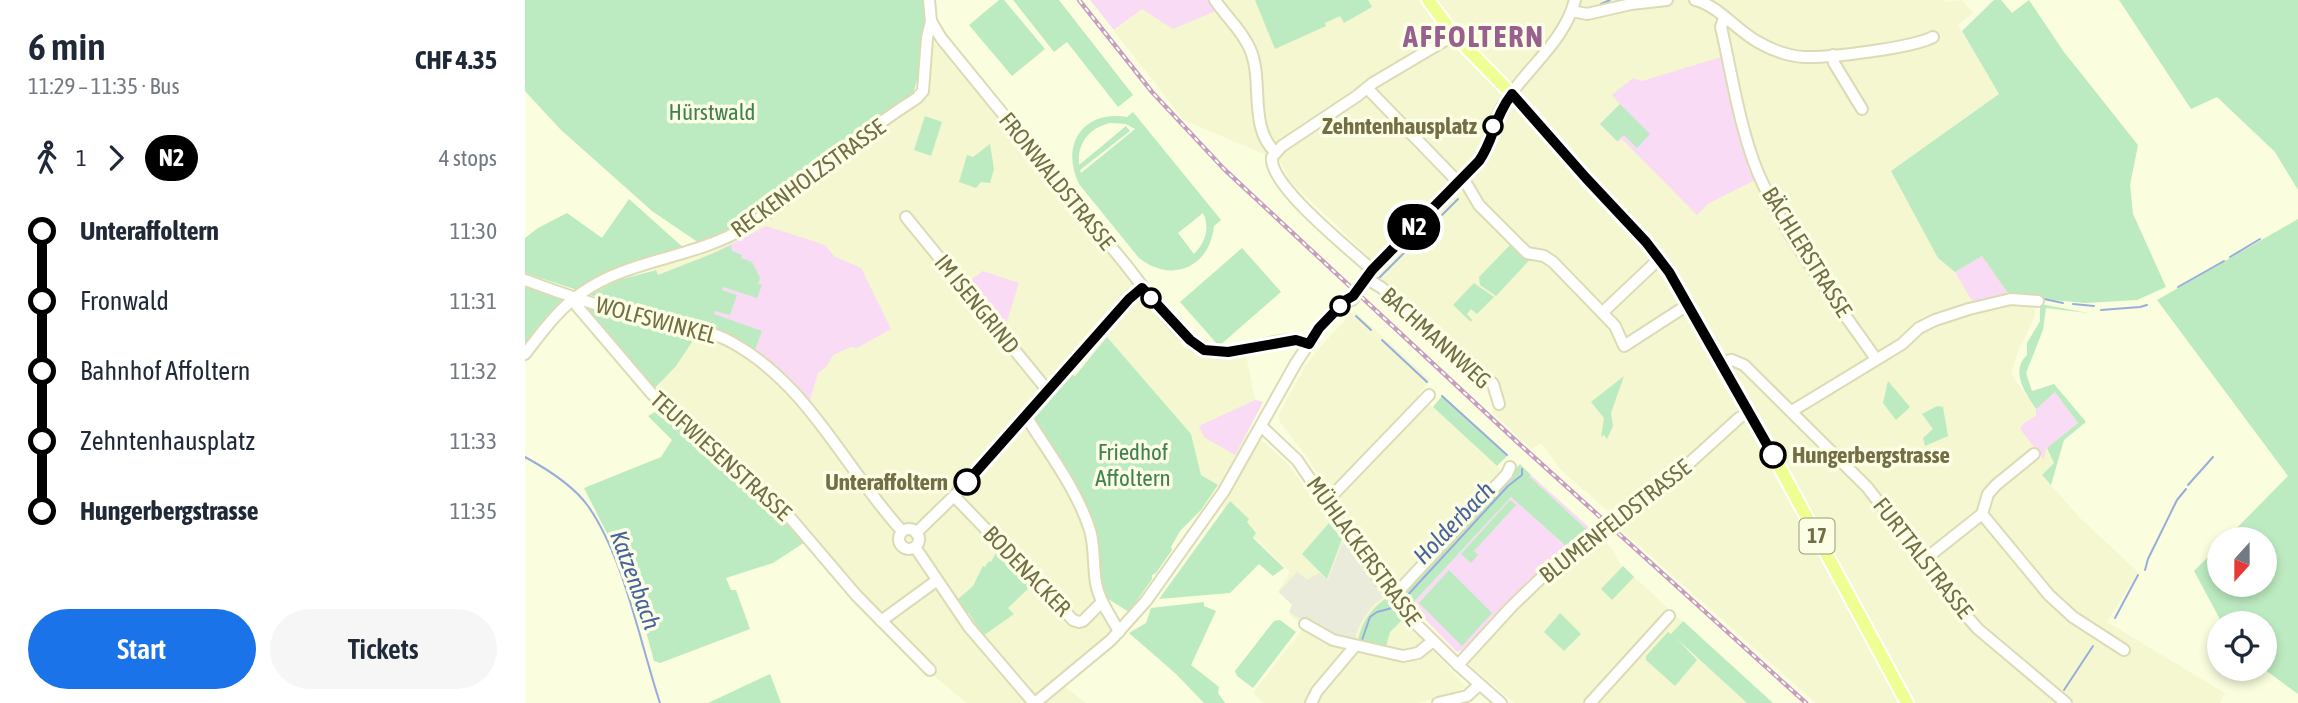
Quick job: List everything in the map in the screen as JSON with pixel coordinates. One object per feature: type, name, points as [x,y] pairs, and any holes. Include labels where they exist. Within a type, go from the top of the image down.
[{"type":"main road","name":"17","points":[[1428,0],[1454,36],[1512,94],[1659,259],[1689,304],[1907,703]]},
{"type":"street","name":"FRONWALDSTRASSE","points":[[929,0],[932,21],[946,44],[1142,288],[1190,340],[1204,350],[1228,352],[1296,340],[1309,344]]},
{"type":"street","name":"BACHMANNWEG","points":[[1215,0],[1250,49],[1256,69],[1262,136],[1275,152],[1271,165],[1281,184],[1381,288],[1439,341],[1455,350],[1493,384],[1499,404]]},
{"type":"street","points":[[915,547],[978,639],[1034,703],[1086,663],[1119,632],[1146,601],[1224,491],[1296,363],[1319,328],[1353,296],[1369,274],[1484,154],[1497,117],[1543,55],[1573,6],[1587,14],[1631,2],[1667,0]]},
{"type":"street","points":[[1695,0],[1709,5],[1745,35],[1774,50],[1803,57],[1912,44],[1933,37]]},
{"type":"street","name":"BÄCHLERSTRASSE","points":[[1724,18],[1720,27],[1739,114],[1759,174],[1788,230],[1876,359]]},
{"type":"street","name":"RECKENHOLZSTRASSE","points":[[525,354],[549,323],[575,298],[608,278],[711,245],[762,218],[833,160],[917,98],[923,91],[927,38],[932,21]]},
{"type":"street","points":[[1275,152],[1387,73],[1454,36]]},
{"type":"street","points":[[1833,55],[1834,63],[1862,109]]},
{"type":"street","points":[[1367,88],[1461,181],[1479,205],[1527,253],[1545,256],[1553,262],[1603,312],[1615,326],[1624,346],[1689,304]]},
{"type":"street","name":"IM ISENGRIND","points":[[906,217],[1048,391]]},
{"type":"street","points":[[1603,312],[1659,259]]},
{"type":"street","name":"WOLFSWINKEL","points":[[525,280],[629,314],[719,335],[747,352],[765,364],[801,399],[902,531]]},
{"type":"street","points":[[916,533],[954,496],[1129,299],[1142,288]]},
{"type":"street","name":"TEUFWIESENSTRASSE","points":[[575,298],[577,306],[652,394],[739,467],[787,514],[881,621],[930,670]]},
{"type":"street","points":[[1791,411],[1902,344],[1919,328],[1944,317],[2011,299],[2038,301]]},
{"type":"street","name":"FURTTALSTRASSE","points":[[1720,362],[1732,360],[1744,365],[1791,411],[1867,487],[1978,629],[2066,703]]},
{"type":"street","points":[[1326,502],[1429,395]]},
{"type":"street","name":"BLUMENFELDSTRASSE","points":[[1458,665],[1512,606],[1563,557],[1654,495],[1749,412]]},
{"type":"street","points":[[1024,417],[1030,421],[1070,485],[1081,508],[1090,530],[1096,584],[1102,602],[1119,632]]},
{"type":"street","name":"MÜHLACKERSTRASSE","points":[[1261,426],[1297,460],[1393,597],[1433,641],[1501,703]]},
{"type":"street","points":[[1924,560],[1982,514],[1988,494],[2034,454]]},
{"type":"street","points":[[1393,597],[1507,474],[1510,467]]},
{"type":"street","name":"BODENACKER","points":[[954,496],[1073,620],[1083,621],[1102,602]]},
{"type":"street","points":[[1982,514],[2049,595],[2073,617],[2124,650]]},
{"type":"street","points":[[911,529],[916,533],[919,538],[915,547],[909,549],[902,546],[899,539],[902,531],[911,529]]},
{"type":"street","points":[[881,621],[936,581]]},
{"type":"street","points":[[1590,703],[1669,616]]},
{"type":"street","points":[[1305,624],[1326,636],[1355,646],[1408,656],[1422,651],[1433,641]]},
{"type":"street","points":[[1311,703],[1317,691],[1355,646]]},
{"type":"street","points":[[1438,703],[1467,696],[1479,685]]},
{"type":"shaded area","points":[[1090,0],[1209,0],[1216,11],[1173,29],[1142,9],[1114,30]]},
{"type":"shaded area","points":[[1209,0],[1962,0],[1973,13],[1958,25],[1999,94],[1892,171],[2035,302],[2035,316],[2017,353],[2011,374],[2036,409],[2054,463],[2042,475],[2080,518],[2138,572],[2107,622],[2225,693],[2220,703],[1816,703],[1616,525],[1616,518],[1561,470],[1541,443],[1532,449],[1491,412],[1495,408],[1492,393],[1446,353],[1456,342],[1432,319],[1426,325],[1388,289],[1367,255],[1289,180],[1280,161],[1184,120],[1114,31],[1142,9],[1216,11]]},
{"type":"shaded area","points":[[930,42],[939,46],[1185,348],[1212,357],[1246,355],[1255,400],[1263,402],[1247,433],[1265,443],[1289,465],[1383,597],[1466,687],[1417,703],[1264,703],[1253,693],[1305,626],[1293,618],[1289,612],[1293,604],[1278,592],[1290,572],[1221,505],[1218,485],[1201,475],[1191,434],[1107,337],[1028,425],[1061,475],[1085,523],[1103,610],[1111,630],[1096,646],[1053,678],[1086,703],[967,703],[932,674],[819,548],[651,395],[700,332],[703,322],[662,302],[654,265],[770,218],[837,162],[927,96]]},
{"type":"shaded area","points":[[1721,57],[1733,115],[1755,180],[1709,203],[1697,215],[1622,139],[1618,142],[1600,124],[1620,104],[1612,95],[1633,78],[1642,81]]},
{"type":"shaded area","points":[[766,226],[825,245],[835,257],[861,268],[891,329],[857,348],[851,347],[833,355],[826,367],[818,373],[810,400],[788,376],[755,350],[762,331],[663,298],[685,264],[700,260]]},
{"type":"shaded area","points":[[1982,256],[2010,296],[1974,304],[1955,272]]},
{"type":"shaded area","points":[[983,271],[1019,283],[1004,330],[970,289],[972,279]]},
{"type":"shaded area","points":[[1354,311],[1430,380],[1418,394],[1504,473],[1398,588],[1280,422],[1279,415],[1305,366]]},
{"type":"shaded area","points":[[2055,391],[2078,423],[2046,449],[2044,460],[2020,429],[2024,423],[2036,416],[2036,397]]},
{"type":"shaded area","points":[[1255,400],[1263,402],[1235,455],[1204,437],[1199,426]]},
{"type":"shaded area","points":[[1531,475],[1593,531],[1457,652],[1413,607],[1413,603]]},
{"type":"shaded area","points":[[1602,539],[1612,549],[1621,565],[1682,621],[1671,634],[1747,703],[1514,703],[1466,662],[1536,588]]},
{"type":"shaded area","points":[[1343,540],[1383,598],[1371,607],[1358,628],[1354,643],[1323,633],[1289,612],[1292,605],[1279,592],[1297,572],[1307,580],[1319,573],[1328,580]]},
{"type":"green space","name":"Hürstwald","points":[[525,0],[923,0],[927,23],[922,75],[918,76],[914,91],[904,104],[760,215],[702,245],[652,211],[560,129],[525,91]]},
{"type":"green space","points":[[999,0],[1004,0],[1045,49],[1012,76],[969,25]]},
{"type":"green space","points":[[1013,0],[1059,0],[1133,95],[1118,107],[1067,42],[1054,52]]},
{"type":"green space","points":[[1255,0],[1368,0],[1372,7],[1344,23],[1340,16],[1325,23],[1326,26],[1275,49]]},
{"type":"green space","points":[[1994,0],[2001,0],[2012,13],[2029,0],[2064,52],[2138,145],[2130,185],[2133,214],[2166,287],[2137,300],[2085,303],[2010,296],[1982,256],[1955,272],[1938,258],[1891,171],[1999,94],[1962,31]]},
{"type":"green space","points":[[2119,0],[2298,0],[2298,190],[2275,152],[2217,97],[2191,109]]},
{"type":"green space","points":[[1620,104],[1650,134],[1637,148],[1624,135],[1617,141],[1600,124]]},
{"type":"green space","points":[[1133,112],[1221,220],[1214,226],[1205,252],[1187,267],[1164,270],[1139,258],[1079,184],[1072,156],[1079,133],[1098,119],[1127,117]],"holes":[[[1110,123],[1126,124],[1135,129],[1081,173],[1080,170],[1130,131],[1126,126],[1079,165],[1082,143],[1090,133]],[[1203,213],[1206,234],[1194,254],[1178,233]]]},
{"type":"green space","points":[[925,116],[942,122],[931,156],[914,150]]},
{"type":"green space","points":[[990,144],[994,169],[990,183],[981,182],[976,188],[959,182],[967,155],[973,157]]},
{"type":"green space","points":[[629,199],[686,250],[577,290],[525,273],[525,238],[538,228],[567,213],[602,238]]},
{"type":"green space","points":[[2298,219],[2298,694],[2277,679],[2277,611],[2216,611],[2208,597],[2277,597],[2277,527],[2238,527],[2288,476],[2157,300]]},
{"type":"green space","points":[[1513,242],[1534,255],[1496,296],[1480,285],[1479,277]]},
{"type":"green space","points":[[731,245],[732,251],[752,262],[760,278],[758,284],[762,285],[757,298],[723,287],[722,290],[737,295],[730,315],[715,311],[714,314],[762,331],[755,350],[696,319],[589,295],[619,280],[656,270],[658,275]]},
{"type":"green space","points":[[1242,248],[1281,292],[1219,346],[1180,302]]},
{"type":"green space","points":[[1474,283],[1494,297],[1477,314],[1471,309],[1467,314],[1471,322],[1453,305]]},
{"type":"green space","points":[[525,284],[566,300],[525,351]]},
{"type":"green space","points":[[2040,304],[2088,313],[2046,308],[2043,330],[2026,373],[2032,391],[2054,384],[2086,422],[2064,440],[2051,485],[2042,475],[2054,463],[2047,448],[2078,423],[2055,392],[2036,409],[2021,382],[2020,368],[2027,355],[2027,343],[2040,321]]},
{"type":"green space","points":[[583,306],[698,333],[676,366],[653,390]]},
{"type":"green space","name":"Friedhof Affoltern","points":[[1107,337],[1191,434],[1201,475],[1218,485],[1201,510],[1180,531],[1172,550],[1152,575],[1152,579],[1129,612],[1102,595],[1096,546],[1033,419],[1072,375],[1075,376]]},
{"type":"green space","points":[[1624,376],[1611,413],[1613,426],[1607,439],[1604,435],[1601,437],[1604,418],[1591,402]]},
{"type":"green space","points":[[1888,381],[1910,407],[1896,420],[1883,403]]},
{"type":"green space","points":[[1442,396],[1507,456],[1497,466],[1433,407]]},
{"type":"green space","points":[[1937,406],[1943,407],[1948,436],[1925,446],[1923,438],[1933,429],[1922,414]]},
{"type":"green space","points":[[663,407],[777,505],[805,542],[773,563],[726,578],[731,590],[736,590],[750,629],[660,663],[654,661],[641,613],[623,565],[584,488],[661,457],[672,440],[648,416]]},
{"type":"green space","points":[[1520,464],[1531,475],[1525,482],[1530,477],[1588,531],[1565,545],[1511,497],[1413,603],[1413,607],[1400,594]]},
{"type":"green space","points":[[1510,500],[1516,505],[1474,551],[1478,555],[1471,563],[1461,554]]},
{"type":"green space","points":[[1230,501],[1249,519],[1247,522],[1256,533],[1253,538],[1284,568],[1273,576],[1259,564],[1230,593],[1159,599]]},
{"type":"green space","points":[[1329,523],[1342,539],[1327,579],[1302,554]]},
{"type":"green space","points":[[999,547],[1034,583],[1008,608],[1014,614],[983,636],[969,613],[957,600],[973,586],[983,566],[991,562]]},
{"type":"green space","points":[[2207,558],[2207,595],[2194,571]]},
{"type":"green space","points":[[1623,566],[1634,577],[1612,600],[1601,589]]},
{"type":"green space","points":[[1449,570],[1492,613],[1462,646],[1419,603]]},
{"type":"green space","points":[[1385,599],[1402,620],[1390,632],[1386,647],[1358,641],[1367,617]]},
{"type":"green space","points":[[1204,602],[1204,606],[1216,611],[1191,665],[1219,687],[1218,693],[1225,703],[1204,703],[1129,633],[1146,623],[1151,608]]},
{"type":"green space","points":[[1560,613],[1581,634],[1564,651],[1544,632]]},
{"type":"green space","points":[[1280,620],[1296,632],[1253,688],[1237,676],[1235,671],[1274,621]]},
{"type":"green space","points":[[1683,621],[1773,703],[1747,703],[1677,639],[1697,660],[1675,686],[1646,660],[1646,656],[1668,632],[1671,634]]},
{"type":"green space","points":[[770,674],[781,703],[708,703]]},
{"type":"waterway","name":"Holderbach","points":[[1601,4],[1610,0]]},
{"type":"waterway","name":"Holderbach","points":[[1379,278],[1458,199]]},
{"type":"waterway","points":[[2230,257],[2260,239]]},
{"type":"waterway","points":[[2178,287],[2224,261]]},
{"type":"waterway","points":[[2044,299],[2063,303]]},
{"type":"waterway","points":[[2073,304],[2094,306]]},
{"type":"waterway","points":[[2101,310],[2147,305]]},
{"type":"waterway","name":"Holderbach","points":[[1356,316],[1371,330]]},
{"type":"waterway","name":"Holderbach","points":[[1382,340],[1427,382]]},
{"type":"waterway","name":"Holderbach","points":[[1442,396],[1507,455]]},
{"type":"waterway","name":"Katzenbach","points":[[525,457],[551,472],[575,491],[601,527],[630,601],[660,703]]},
{"type":"waterway","points":[[2188,485],[2213,457]]},
{"type":"waterway","name":"Holderbach","points":[[1405,598],[1508,486],[1522,475],[1522,469]]},
{"type":"waterway","points":[[2145,570],[2177,500],[2186,489]]},
{"type":"waterway","points":[[2115,618],[2138,575]]},
{"type":"waterway","name":"Holderbach","points":[[1362,640],[1370,617],[1392,608]]},
{"type":"waterway","points":[[2064,690],[2093,646]]},
{"type":"railway","points":[[1079,0],[1152,92],[1224,169],[1515,440],[1806,703]]},
{"type":"bus line","name":"N2","points":[[967,482],[1129,299],[1142,288],[1190,340],[1204,350],[1241,351],[1288,340],[1309,344],[1319,328],[1353,296],[1372,270],[1479,161],[1488,146],[1493,126],[1512,94],[1646,242],[1669,272],[1773,455]]},
{"type":"place","name":"Zehntenhausplatz","points":[[1493,126]]},
{"type":"place","name":"Hungerbergstrasse","points":[[1773,455]]},
{"type":"place","name":"Unteraffoltern","points":[[967,482]]},
{"type":"district","name":"AFFOLTERN","points":[[1474,37]]}]
